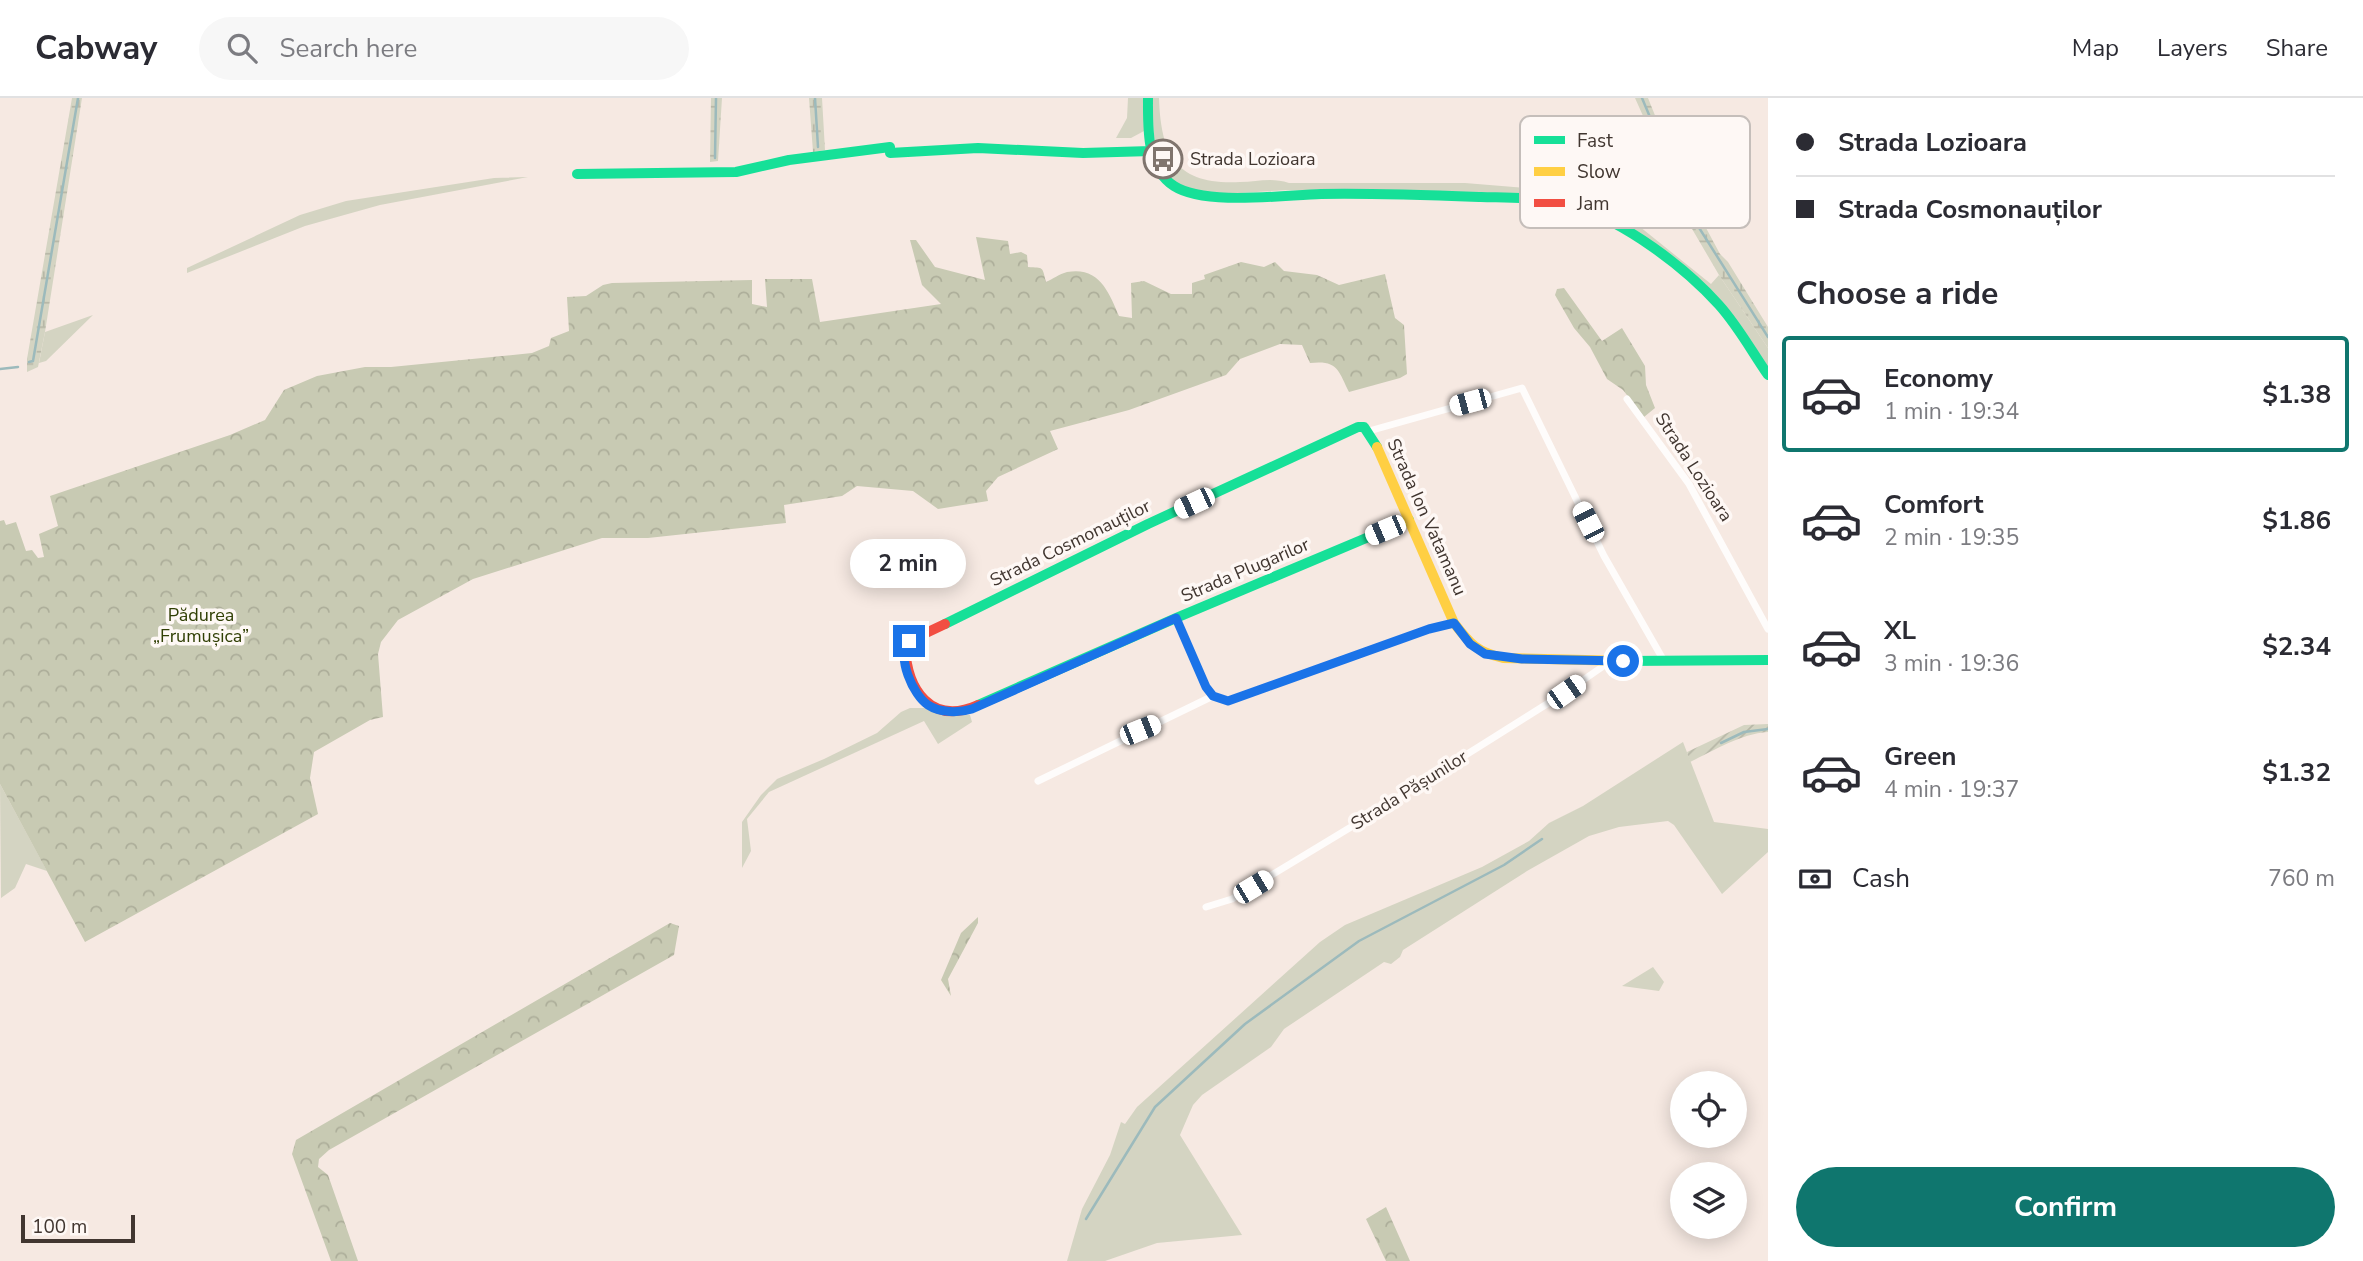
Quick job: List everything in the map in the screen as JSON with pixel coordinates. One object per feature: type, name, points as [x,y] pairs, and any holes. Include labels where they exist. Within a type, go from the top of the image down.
[{"type":"street","points":[[1147,98],[1152,151],[1162,174],[1171,185],[1183,192],[1197,195],[1408,193],[1520,199]]},
{"type":"street","points":[[578,174],[737,172],[789,160],[890,147],[890,153],[978,148],[1083,153],[1152,151]]},
{"type":"street","points":[[1620,228],[1707,293],[1732,322],[1768,375]]},
{"type":"street","points":[[1367,429],[1522,388],[1604,556],[1664,661]]},
{"type":"street","name":"Strada Lozioara","points":[[1626,399],[1689,484],[1768,629]]},
{"type":"street","name":"Strada Cosmonauților","points":[[910,683],[905,660],[905,646],[909,641],[1160,519],[1358,427],[1367,429]]},
{"type":"street","name":"Strada Ion Vatamanu","points":[[1367,429],[1454,623]]},
{"type":"street","name":"Strada Plugarilor","points":[[910,683],[928,705],[953,713],[964,712],[1176,618],[1409,520]]},
{"type":"street","points":[[1176,618],[1206,687],[1213,696],[1228,701],[1429,629],[1454,623],[1470,644],[1485,654],[1522,659],[1768,660]]},
{"type":"street","name":"Strada Pășunilor","points":[[1206,907],[1232,899],[1356,824],[1598,671],[1602,667],[1602,661]]},
{"type":"street","points":[[1038,781],[1213,696]]},
{"type":"green space","points":[[72,98],[82,98],[45,332],[38,367],[27,372],[27,359]]},
{"type":"green space","points":[[711,98],[722,98],[718,161],[710,162]]},
{"type":"green space","points":[[809,98],[822,98],[825,150],[813,152]]},
{"type":"green space","points":[[1128,98],[1143,98],[1144,131],[1131,138],[1116,138],[1127,118]]},
{"type":"green space","points":[[1153,98],[1159,98],[1164,136],[1177,163],[1187,172],[1219,182],[1270,180],[1289,183],[1465,183],[1520,188],[1520,200],[1295,190],[1205,193],[1191,190],[1170,180],[1163,170],[1158,159]]},
{"type":"green space","points":[[1635,98],[1648,98],[1655,116],[1643,116]]},
{"type":"green space","points":[[528,177],[380,205],[305,226],[187,273],[187,268],[300,215],[346,201],[494,178]]},
{"type":"green space","points":[[1641,228],[1711,284],[1719,275],[1768,348],[1768,368],[1729,311],[1628,229]]},
{"type":"green space","points":[[1692,228],[1706,228],[1720,254],[1728,262],[1768,327],[1768,348]]},
{"type":"green space","name":"Pădurea „Frumușica”","points":[[976,237],[1008,241],[1010,254],[1021,252],[1027,255],[1028,267],[1042,269],[1046,282],[1067,272],[1078,271],[1095,277],[1107,290],[1119,316],[1132,318],[1131,283],[1144,281],[1171,294],[1192,294],[1192,283],[1205,279],[1204,275],[1241,262],[1264,267],[1275,262],[1284,271],[1317,275],[1339,285],[1385,274],[1395,318],[1404,325],[1407,374],[1349,392],[1339,372],[1332,365],[1310,363],[1302,345],[1280,344],[1240,359],[1226,375],[1129,410],[1050,431],[1058,449],[998,477],[986,491],[988,501],[938,509],[913,491],[857,486],[842,496],[784,505],[786,523],[648,538],[602,538],[473,579],[398,620],[381,642],[378,654],[383,717],[370,720],[314,752],[310,778],[318,814],[85,942],[0,784],[0,521],[4,520],[6,525],[16,522],[26,551],[32,550],[38,558],[44,557],[39,534],[58,526],[50,496],[230,435],[265,420],[284,390],[317,376],[365,367],[391,367],[532,353],[549,346],[551,338],[569,331],[567,297],[586,296],[603,285],[752,280],[752,304],[767,307],[765,279],[812,279],[820,322],[941,304],[922,285],[910,240],[916,240],[935,267],[985,280]]},
{"type":"green space","points":[[1564,288],[1602,341],[1622,328],[1645,366],[1646,385],[1655,408],[1644,417],[1623,390],[1607,379],[1590,347],[1574,328],[1555,295],[1557,289]]},
{"type":"green space","points":[[93,315],[46,361],[39,363],[45,332]]},
{"type":"green space","points":[[910,708],[924,708],[947,715],[970,715],[972,722],[938,744],[924,721],[769,792],[747,819],[751,851],[742,868],[742,822],[761,795],[777,779],[877,733],[901,712]]},
{"type":"green space","points":[[1768,724],[1768,732],[1738,739],[1690,762],[1687,752],[1744,725]]},
{"type":"green space","points":[[1683,742],[1714,822],[1768,829],[1768,852],[1722,894],[1674,825],[1668,821],[1619,827],[1589,836],[1527,871],[1403,950],[1400,957],[1391,964],[1384,962],[1284,1029],[1271,1047],[1202,1095],[1193,1105],[1180,1135],[1242,1235],[1157,1243],[1105,1261],[1067,1261],[1082,1209],[1110,1155],[1121,1122],[1125,1124],[1137,1107],[1320,942],[1345,925],[1482,867],[1529,841],[1549,823],[1583,806]]},
{"type":"green space","points":[[0,784],[47,871],[26,864],[15,888],[1,898]]},
{"type":"green space","points":[[978,917],[978,923],[948,979],[951,996],[941,980],[961,933]]},
{"type":"green space","points":[[670,923],[679,926],[674,955],[329,1150],[319,1159],[318,1167],[328,1175],[358,1261],[331,1261],[292,1154],[296,1140]]},
{"type":"green space","points":[[1653,967],[1664,982],[1659,991],[1622,986]]},
{"type":"green space","points":[[1386,1207],[1410,1261],[1386,1261],[1366,1219]]},
{"type":"waterway","points":[[29,362],[33,361],[78,98]]},
{"type":"waterway","points":[[715,158],[716,98]]},
{"type":"waterway","points":[[815,98],[818,147]]},
{"type":"waterway","points":[[1642,98],[1650,116]]},
{"type":"waterway","points":[[1699,228],[1768,337]]},
{"type":"waterway","points":[[0,369],[18,367]]},
{"type":"waterway","points":[[1721,743],[1744,732],[1768,729]]},
{"type":"waterway","points":[[1086,1219],[1155,1107],[1245,1024],[1359,941],[1504,865],[1542,839]]},
{"type":"traffic: fast","points":[[1148,98],[1153,158],[1165,178],[1174,186],[1188,192],[1224,198],[1361,194],[1520,198]]},
{"type":"traffic: fast","points":[[577,174],[736,172],[789,160],[890,147],[890,153],[978,148],[1083,153],[1151,151]]},
{"type":"traffic: fast","points":[[1622,228],[1672,261],[1705,290],[1732,322],[1768,375]]},
{"type":"traffic: fast","points":[[945,624],[1148,524],[1358,427],[1364,427],[1377,447]]},
{"type":"traffic: fast","points":[[978,705],[1409,520]]},
{"type":"traffic: fast","points":[[1626,661],[1768,660]]},
{"type":"traffic: slow","points":[[1377,447],[1454,623],[1475,646],[1503,658],[1626,661]]},
{"type":"traffic: jam","points":[[945,624],[909,641],[905,646],[911,677],[917,690],[935,707],[947,711],[978,705]]},
{"type":"place","name":"Strada Lozioara","points":[[1163,159]]},
{"type":"route","points":[[909,641],[905,646],[905,660],[910,683],[928,705],[953,713],[972,709],[1176,618],[1206,687],[1213,696],[1228,701],[1429,629],[1454,623],[1470,644],[1485,654],[1522,659],[1623,661]]}]
